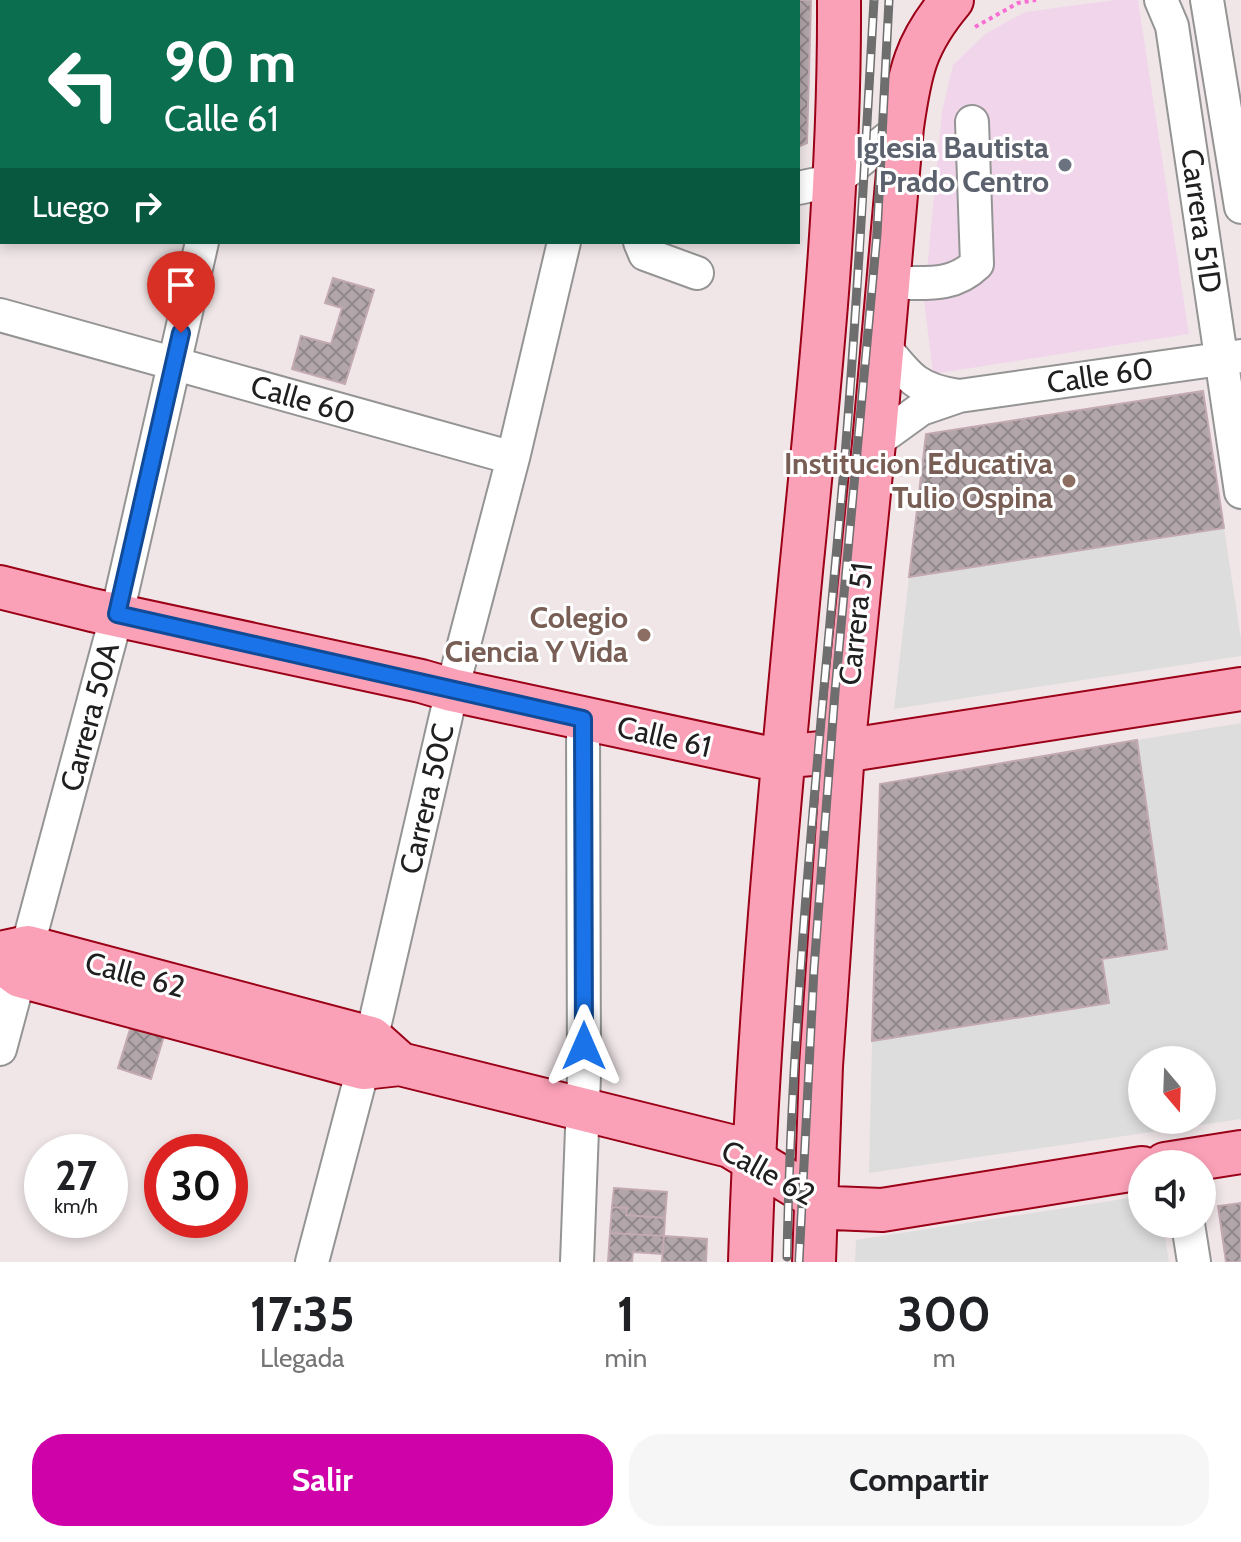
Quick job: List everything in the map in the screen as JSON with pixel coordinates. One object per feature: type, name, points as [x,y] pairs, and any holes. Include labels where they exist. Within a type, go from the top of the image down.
[{"type":"main road","name":"Carrera 51","points":[[750,1262],[753,1160],[783,758],[817,184],[840,80],[839,0]]},
{"type":"main road","name":"Carrera 51","points":[[814,1262],[821,1066],[843,751],[902,127],[907,89],[917,52],[926,33],[962,14]]},
{"type":"main road","name":"Calle 61","points":[[0,587],[752,757],[783,758],[843,751],[1241,689]]},
{"type":"main road","name":"Calle 62","points":[[12,959],[378,1057],[730,1146],[832,1208],[882,1210],[1128,1170]]},
{"type":"main road","name":"Calle 62","points":[[1216,1156],[1241,1152]]},
{"type":"street","name":"Carrera 51D","points":[[1161,0],[1172,26],[1231,357],[1241,492]]},
{"type":"street","name":"Carrera 51D","points":[[1207,0],[1241,207]]},
{"type":"street","points":[[889,283],[950,282],[967,274],[977,264],[972,122]]},
{"type":"street","points":[[817,184],[902,127]]},
{"type":"street","name":"Carrera 50A","points":[[0,1049],[12,959],[117,614],[202,244]]},
{"type":"street","name":"Carrera 50C","points":[[312,1262],[378,1057],[452,690],[513,458],[564,244]]},
{"type":"street","points":[[641,244],[645,254],[697,273]]},
{"type":"street","name":"Calle 60","points":[[0,315],[513,458]]},
{"type":"street","name":"Calle 60","points":[[883,345],[908,376],[923,388],[959,396]]},
{"type":"street","name":"Calle 60","points":[[874,443],[921,409],[959,396],[1231,357]]},
{"type":"street","points":[[577,1262],[583,1109],[583,719]]},
{"type":"street","points":[[1190,1238],[1194,1262]]},
{"type":"path","points":[[962,14],[1036,0]]},
{"type":"shaded area","points":[[1115,0],[1138,0],[1189,334],[933,374],[924,301],[942,111],[953,65],[985,34],[1025,12]]},
{"type":"shaded area","points":[[1224,528],[1241,656],[894,709],[909,577]]},
{"type":"shaded area","points":[[1241,723],[1241,1119],[1216,1123],[1216,1046],[1128,1046],[1128,1134],[1138,1134],[869,1173],[872,1041],[1109,1003],[1102,959],[1167,949],[1137,740]]},
{"type":"shaded area","points":[[1128,1198],[1128,1238],[1165,1238],[1169,1262],[855,1262],[856,1240]]},
{"type":"building","points":[[800,0],[811,0],[807,143],[800,146]]},
{"type":"building","points":[[333,278],[374,290],[345,384],[292,369],[301,336],[331,344],[342,308],[325,303]]},
{"type":"building","name":"Institucion Educativa Tulio Ospina","points":[[1203,391],[1224,528],[909,577],[926,434]]},
{"type":"building","points":[[1137,740],[1167,949],[1102,959],[1109,1003],[872,1041],[880,784]]},
{"type":"building","points":[[131,1026],[164,1036],[151,1079],[118,1068]]},
{"type":"building","points":[[614,1188],[667,1192],[665,1218],[626,1215],[627,1208],[612,1207]]},
{"type":"building","points":[[1241,1203],[1241,1262],[1226,1262],[1218,1206]]},
{"type":"building","points":[[612,1207],[627,1208],[626,1215],[665,1218],[664,1236],[610,1233]]},
{"type":"building","points":[[610,1233],[664,1236],[662,1254],[633,1252],[632,1262],[608,1262]]},
{"type":"building","points":[[664,1236],[707,1239],[706,1262],[662,1262]]},
{"type":"railway","points":[[787,1257],[801,960],[849,410],[874,0]]},
{"type":"railway","points":[[799,1262],[814,969],[835,692],[877,234],[889,0]]},
{"type":"place","name":"Iglesia Bautista Prado Centro","points":[[1065,165]]},
{"type":"place","name":"Institucion Educativa Tulio Ospina","points":[[1069,481]]},
{"type":"place","name":"Colegio Ciencia Y Vida","points":[[644,635]]},
{"type":"route","points":[[181,333],[117,614],[583,719],[584,1046]]}]
